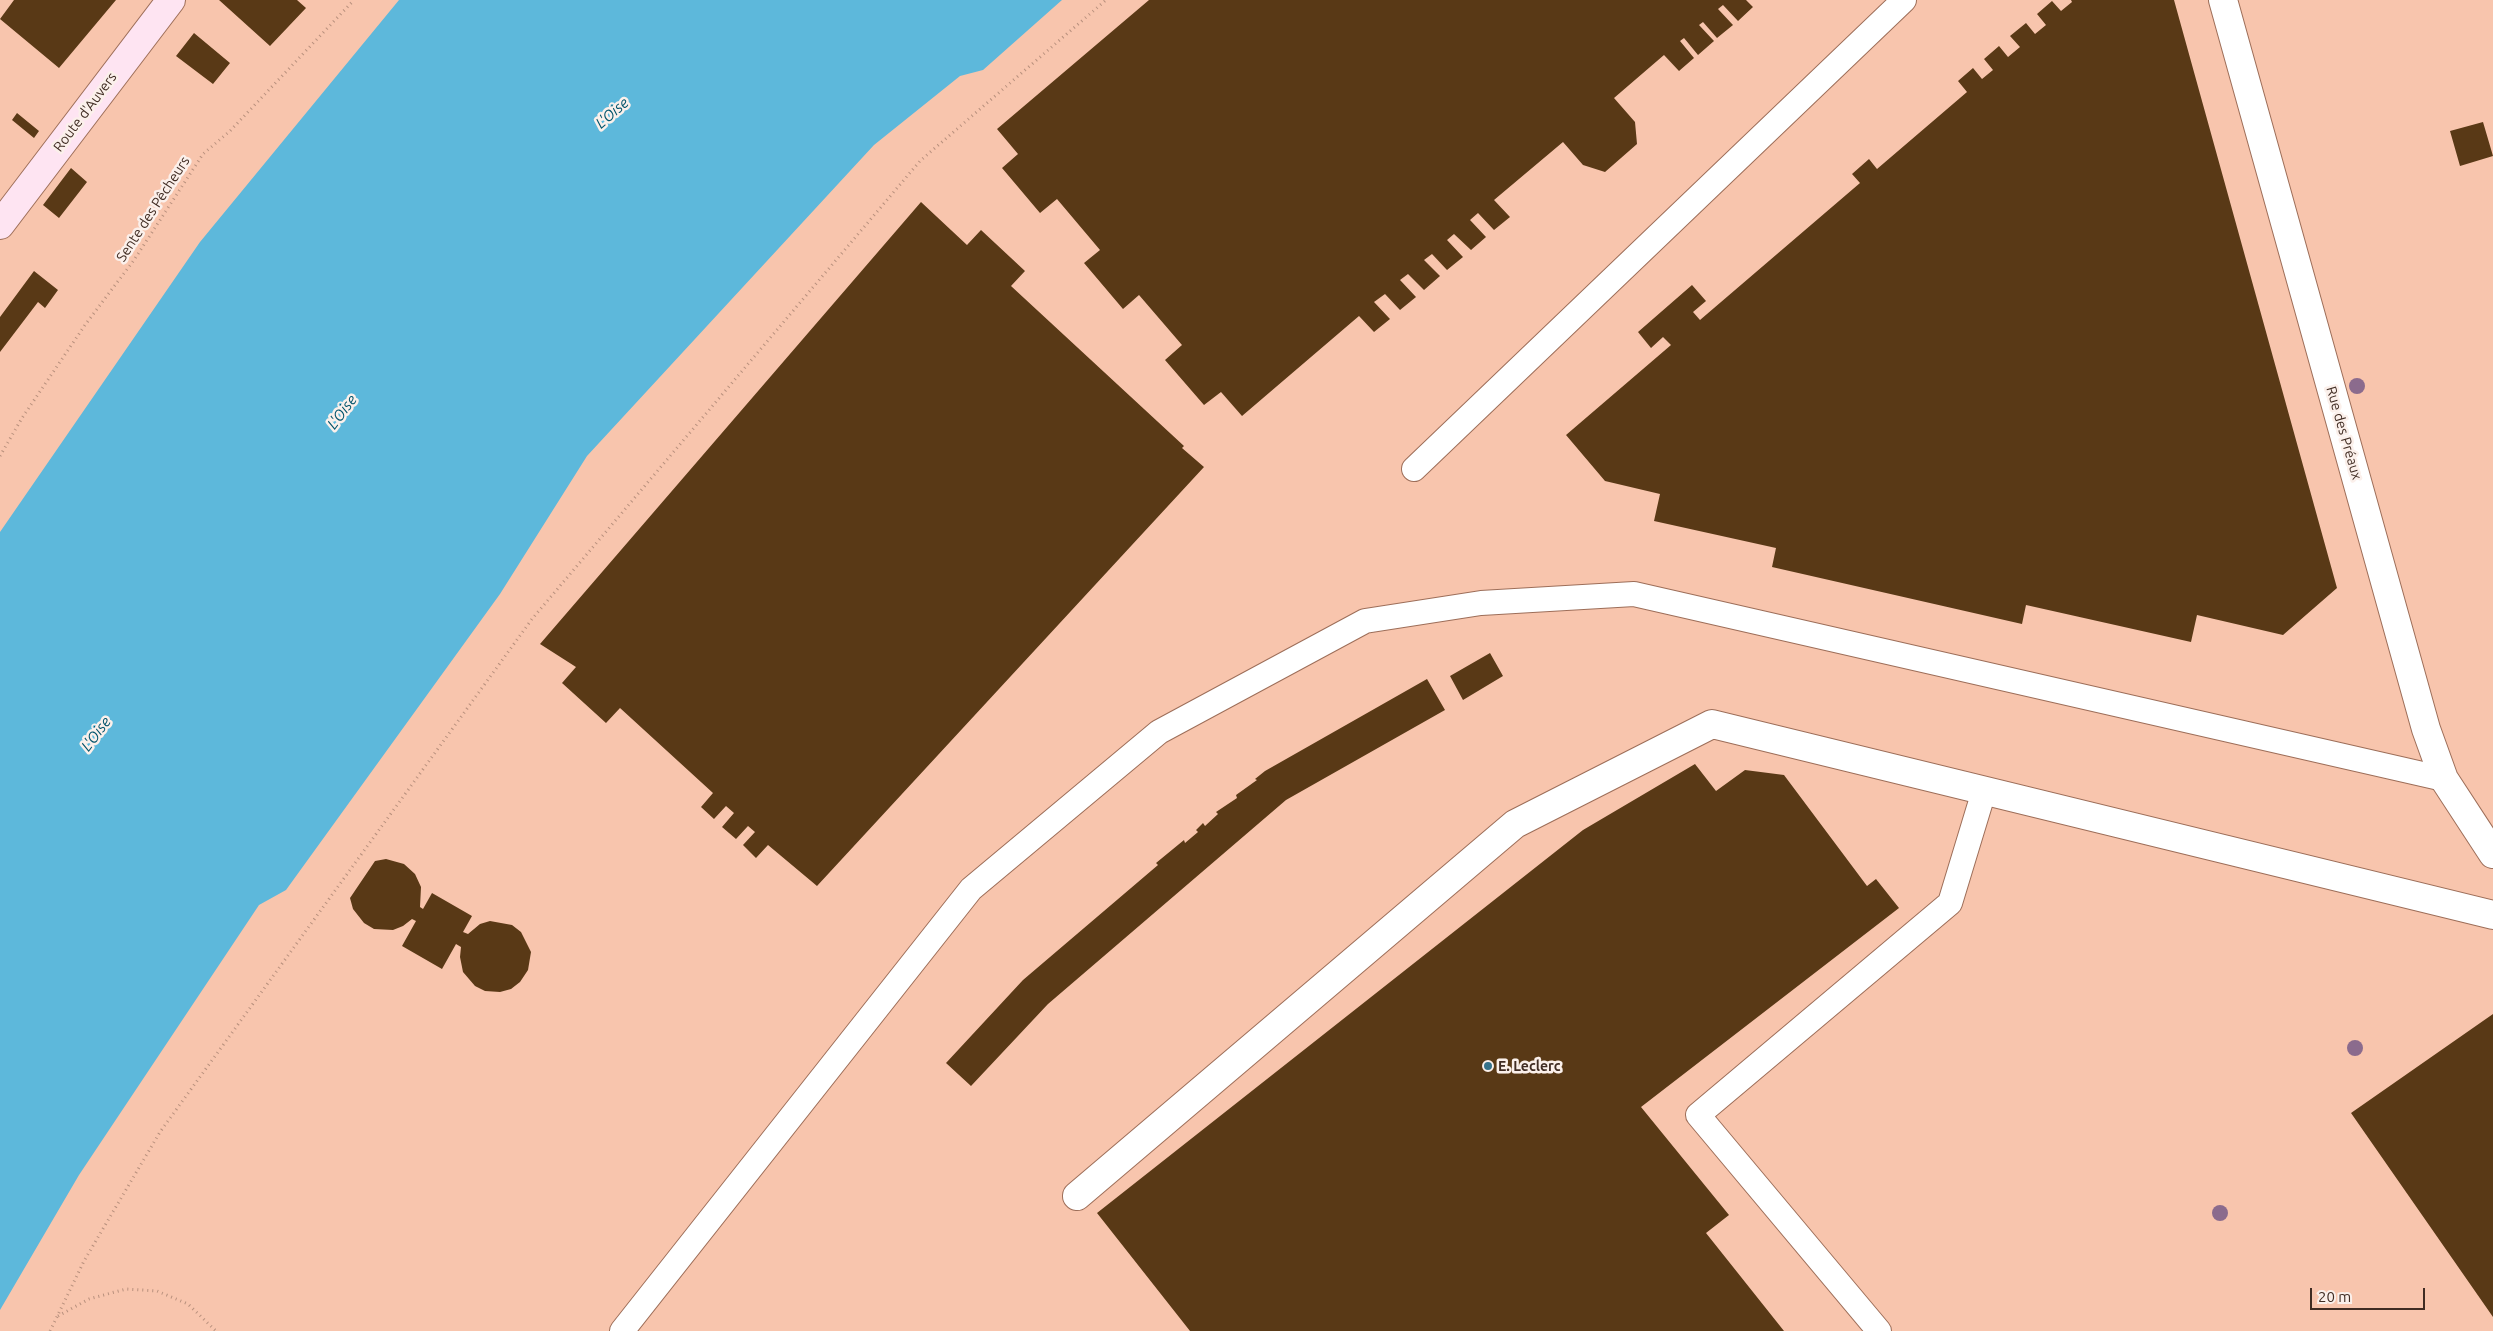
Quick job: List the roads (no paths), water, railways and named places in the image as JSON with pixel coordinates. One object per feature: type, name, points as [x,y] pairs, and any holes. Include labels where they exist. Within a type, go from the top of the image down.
[{"type":"main road","name":"Route d'Auvers","points":[[0,225],[171,0]]},
{"type":"street","name":"Rue des Préaux","points":[[2223,0],[2426,729],[2444,779],[2493,854]]},
{"type":"street","points":[[1077,1196],[1515,824],[1712,724],[2493,915]]},
{"type":"lane","points":[[1414,469],[1904,0]]},
{"type":"lane","points":[[622,1331],[971,889],[1159,732],[1365,621],[1480,603],[1634,594],[2444,779]]},
{"type":"lane","points":[[1879,1331],[1698,1114],[1950,904],[1984,791]]},
{"type":"water","name":"L'Oise","points":[[399,0],[1062,0],[983,70],[960,76],[874,145],[587,456],[500,594],[286,890],[259,905],[79,1175],[0,1310],[0,532],[200,242]]},
{"type":"place","name":"E. Leclerc","points":[[1488,1066]]}]
